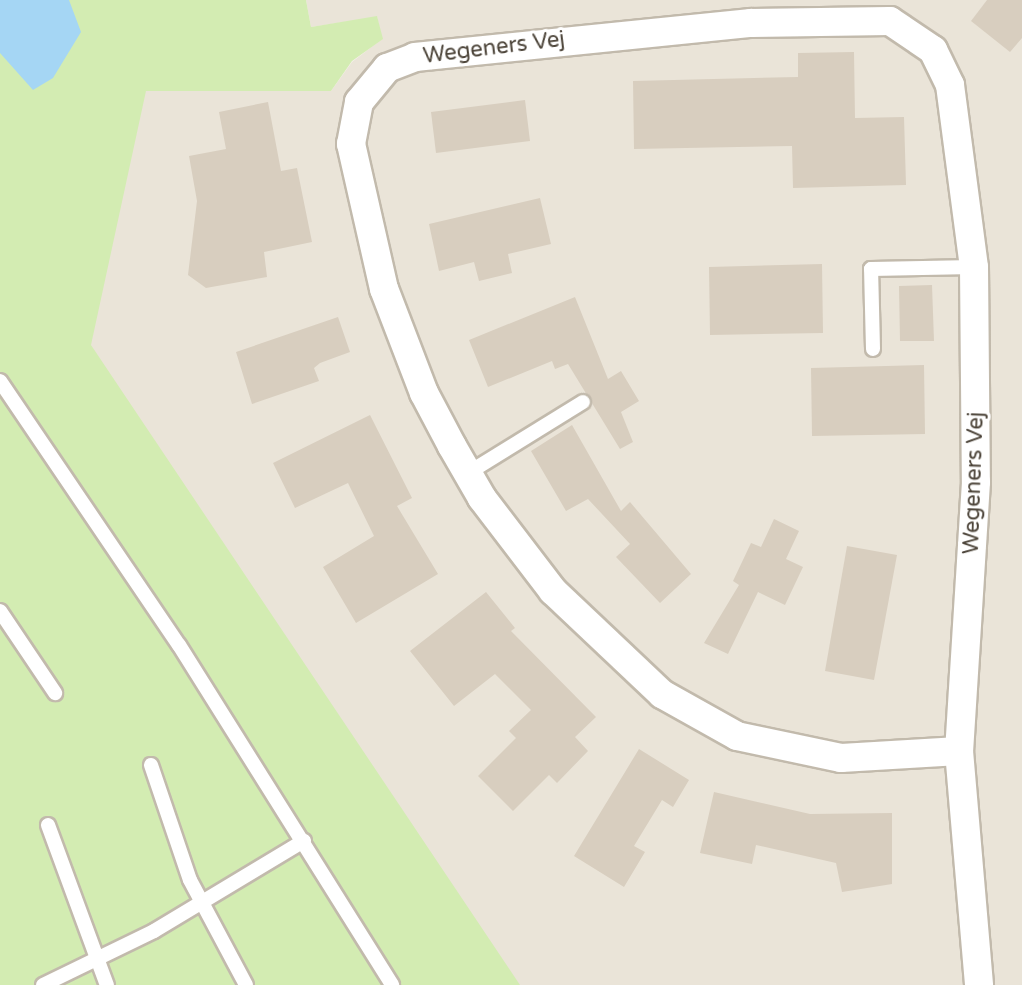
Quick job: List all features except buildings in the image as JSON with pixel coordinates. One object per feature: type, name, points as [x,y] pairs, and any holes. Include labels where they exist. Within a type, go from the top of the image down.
[{"type":"street","name":"Wegeners Vej","points":[[959,751],[830,757],[775,747],[701,721],[589,630],[517,544],[468,473],[403,342],[351,144],[354,115],[366,88],[401,62],[706,26],[890,21],[933,50],[950,85],[974,267],[976,482],[959,751],[979,985]]},
{"type":"lane","points":[[873,349],[871,269],[974,267]]},
{"type":"lane","points":[[0,381],[304,841],[392,985]]},
{"type":"lane","points":[[468,473],[583,402]]},
{"type":"lane","points":[[0,611],[55,693]]},
{"type":"lane","points":[[151,765],[203,904],[246,985]]},
{"type":"lane","points":[[48,825],[107,985]]},
{"type":"lane","points":[[43,985],[98,961],[203,904],[304,841]]},
{"type":"shaded area","points":[[306,0],[1022,0],[1022,985],[0,985],[0,209],[146,91],[331,91],[352,62],[382,39],[377,17],[311,27]]},
{"type":"green space","points":[[0,0],[306,0],[311,27],[377,16],[383,39],[352,61],[331,91],[146,91],[91,345],[520,985],[0,985]]},
{"type":"water","points":[[0,0],[69,0],[81,32],[53,78],[33,90],[0,53]]}]
